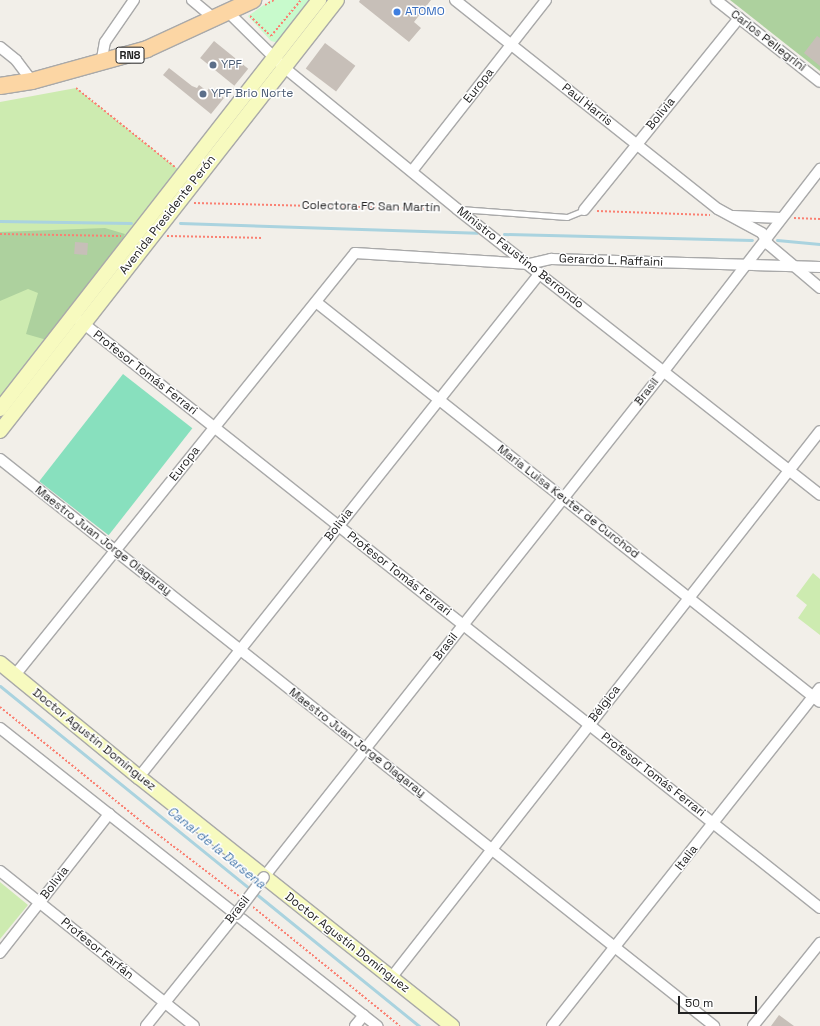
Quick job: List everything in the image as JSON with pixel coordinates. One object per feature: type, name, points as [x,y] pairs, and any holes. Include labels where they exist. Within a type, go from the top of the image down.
[{"type":"main road","name":"Avenida Presidente Perón","points":[[0,431],[78,320],[188,178],[272,58],[319,0]]},
{"type":"main road","name":"Avenida Presidente Perón","points":[[0,409],[178,202],[188,178],[286,69],[337,0]]},
{"type":"main road","name":"RN8","points":[[0,86],[32,81],[101,64],[147,50],[222,16],[256,7]]},
{"type":"main road","name":"Doctor Agustín Domínguez","points":[[0,663],[139,777],[452,1026]]},
{"type":"street","points":[[101,64],[105,42],[134,0]]},
{"type":"street","name":"Ministro Faustino Berrondo","points":[[192,0],[222,16],[457,209],[529,264],[820,495]]},
{"type":"street","name":"Paul Harris","points":[[456,0],[718,209],[762,233],[792,266]]},
{"type":"street","name":"Europa","points":[[412,171],[546,0]]},
{"type":"street","name":"Carlos Pellegrini","points":[[716,0],[820,82]]},
{"type":"street","name":"Bolivia","points":[[584,210],[738,18]]},
{"type":"street","points":[[0,47],[25,70],[32,81]]},
{"type":"street","name":"Brasil","points":[[146,1026],[366,750],[664,371],[744,265],[820,169]]},
{"type":"street","points":[[729,216],[781,218]]},
{"type":"street","name":"Europa","points":[[15,675],[116,552],[214,427],[355,253]]},
{"type":"street","name":"Gerardo L. Raffaini","points":[[355,253],[529,264],[551,259],[820,267]]},
{"type":"street","points":[[792,266],[820,288]]},
{"type":"street","name":"Bolivia","points":[[139,777],[540,273]]},
{"type":"street","name":"María Luisa Keuter de Curchod","points":[[316,302],[817,699]]},
{"type":"street","name":"Profesor Tomás Ferrari","points":[[78,320],[820,908]]},
{"type":"street","name":"Bélgica","points":[[391,978],[820,431]]},
{"type":"street","name":"Maestro Juan Jorge Olagaray","points":[[0,459],[714,1026]]},
{"type":"street","name":"Italia","points":[[552,1026],[616,948],[714,823],[817,699],[820,688]]},
{"type":"street","points":[[0,728],[378,1026]]},
{"type":"street","name":"Bolivia","points":[[0,952],[110,814]]},
{"type":"street","name":"Profesor Farfán","points":[[0,871],[194,1026]]},
{"type":"street","points":[[753,1026],[820,943]]},
{"type":"street","points":[[355,1026],[364,1015]]},
{"type":"lane","name":"Colectora FC San Martín","points":[[457,209],[567,217],[584,210]]},
{"type":"path","points":[[274,0],[256,7],[250,18],[271,36],[301,0]]},
{"type":"path","points":[[76,88],[188,178]]},
{"type":"path","name":"Colectora FC San Martín","points":[[178,202],[457,209]]},
{"type":"path","points":[[584,210],[729,216]]},
{"type":"path","points":[[781,218],[820,219]]},
{"type":"path","points":[[0,707],[148,827],[241,898]]},
{"type":"path","points":[[247,902],[400,1026]]},
{"type":"green space","points":[[271,0],[314,0],[279,43],[271,41],[248,16]]},
{"type":"green space","points":[[730,0],[820,0],[820,71]]},
{"type":"green space","points":[[76,88],[179,170],[0,400],[0,102]]},
{"type":"green space","points":[[105,228],[125,234],[118,248],[47,340],[26,334],[38,293],[28,289],[0,301],[0,232]]},
{"type":"green space","points":[[123,374],[192,428],[109,535],[39,481]]},
{"type":"green space","points":[[813,573],[820,579],[820,635],[798,618],[807,605],[796,596]]},
{"type":"green space","points":[[0,882],[28,905],[0,939]]},
{"type":"building","name":"ATOMO","points":[[360,0],[431,0],[414,22],[421,28],[409,42],[359,2]]},
{"type":"building","points":[[817,36],[820,38],[820,66],[804,53]]},
{"type":"building","points":[[214,41],[248,69],[234,86],[200,58]]},
{"type":"building","points":[[325,43],[355,66],[336,91],[306,69]]},
{"type":"building","name":"YPF Brio Norte","points":[[169,68],[192,86],[197,88],[199,85],[207,91],[210,87],[224,98],[211,114],[163,75]]},
{"type":"building","points":[[75,242],[88,243],[87,255],[74,254]]},
{"type":"building","points":[[779,1015],[794,1026],[771,1026]]},
{"type":"waterway","points":[[0,221],[131,223]]},
{"type":"waterway","points":[[180,223],[477,233]]},
{"type":"waterway","points":[[504,234],[752,240]]},
{"type":"waterway","points":[[777,240],[820,244]]},
{"type":"waterway","name":"Canal de la Darsena","points":[[0,686],[419,1026]]},
{"type":"place","name":"ATOMO","points":[[397,12]]},
{"type":"place","name":"YPF","points":[[213,65]]},
{"type":"place","name":"YPF Brio Norte","points":[[203,94]]}]
